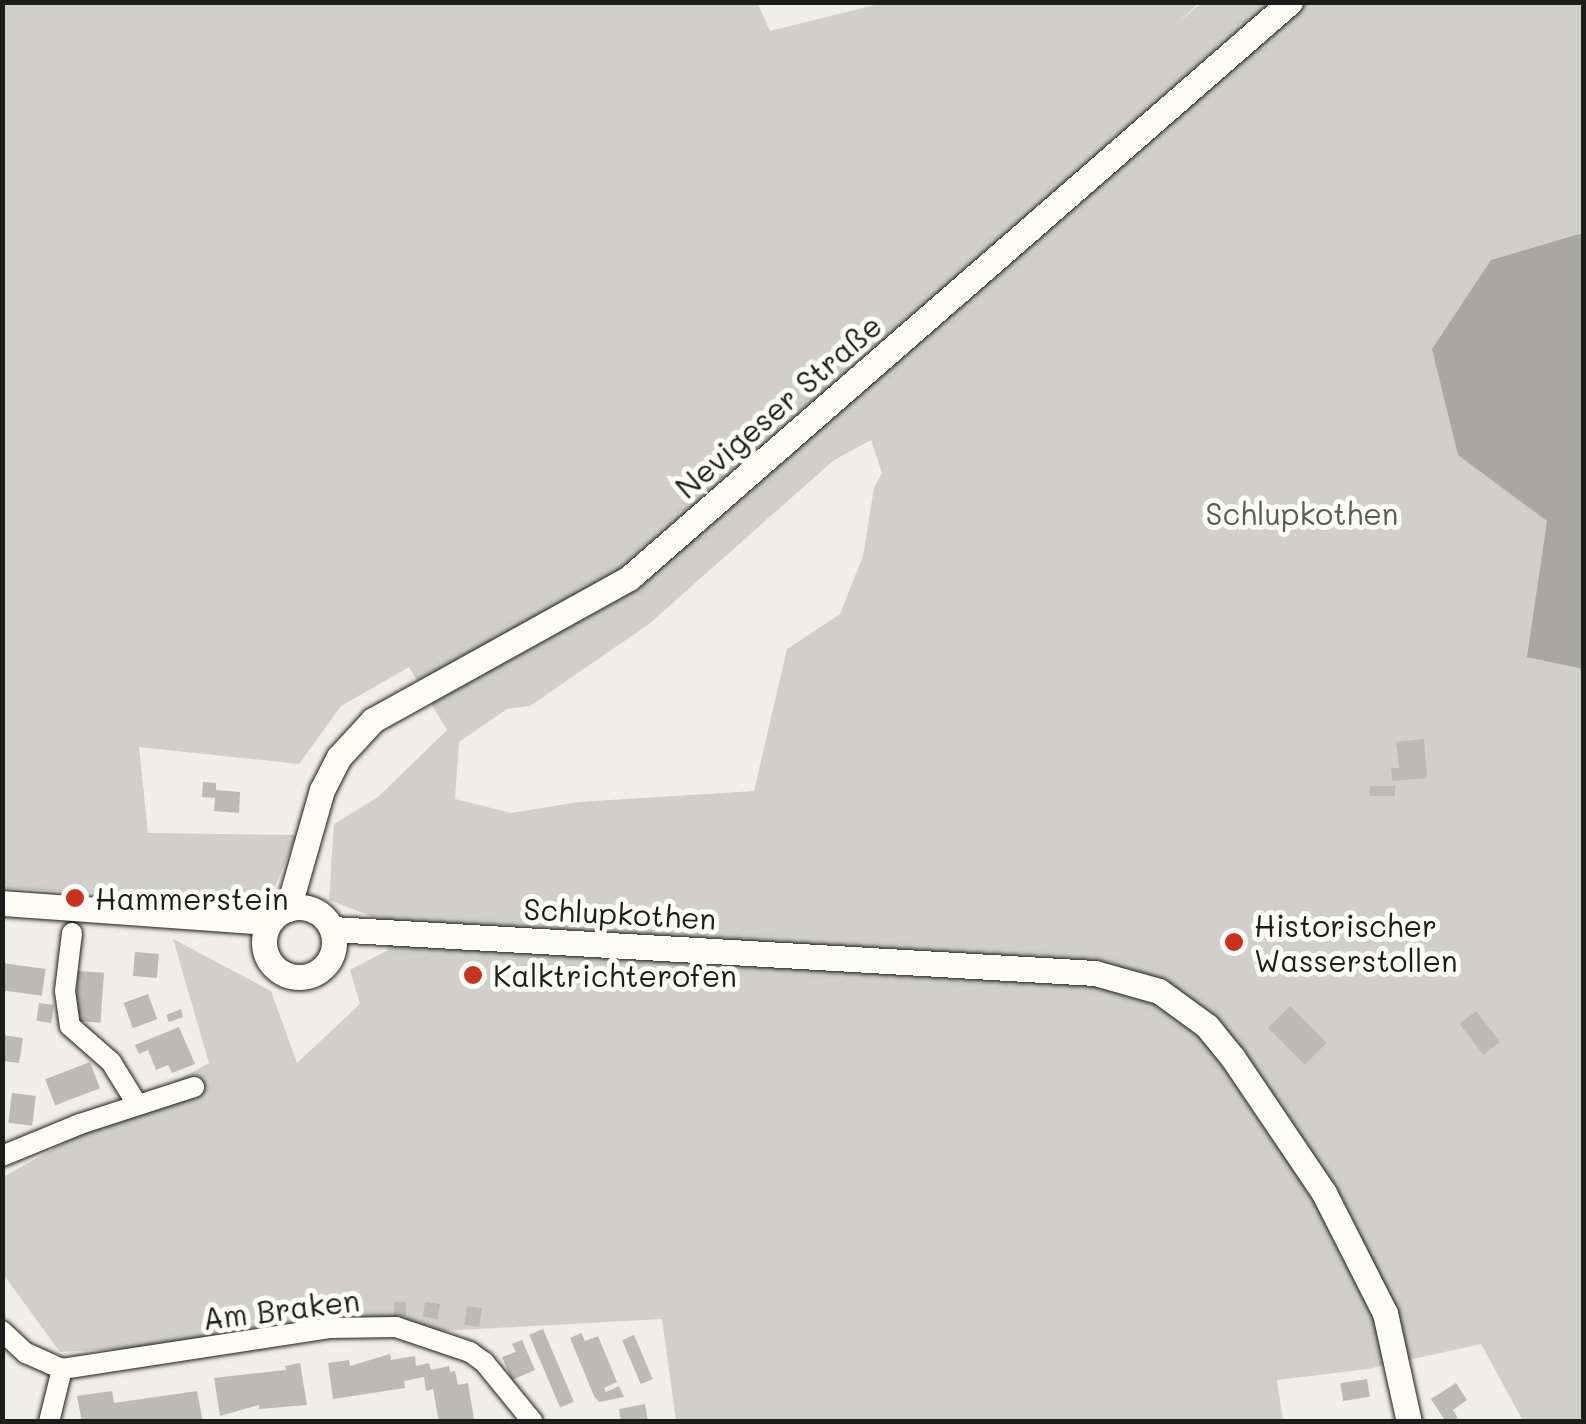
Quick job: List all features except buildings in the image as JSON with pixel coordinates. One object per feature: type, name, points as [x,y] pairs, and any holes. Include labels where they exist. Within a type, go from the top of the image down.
[{"type":"main road","name":"Nevigeser Straße","points":[[301,921],[306,849],[339,756],[372,720],[629,578],[1290,2]]},
{"type":"main road","name":"Schlupkothen","points":[[2,903],[301,921],[404,934],[1094,973],[1159,991],[1207,1026],[1324,1194],[1385,1312],[1409,1422]]},
{"type":"street","points":[[72,933],[66,990],[70,1026],[111,1062],[137,1104]]},
{"type":"street","points":[[2,1156],[137,1104],[194,1088]]},
{"type":"street","name":"Am Braken","points":[[62,1369],[331,1328],[396,1327],[470,1352],[530,1421]]},
{"type":"street","points":[[2,1332],[26,1353],[62,1369],[49,1422]]},
{"type":"green space","points":[[757,2],[770,31],[887,2],[1199,3],[1177,23],[1202,3],[1583,3],[1583,1421],[1523,1421],[1481,1344],[1368,1369],[1277,1380],[1283,1421],[676,1421],[662,1319],[60,1352],[3,1274],[3,1177],[209,1063],[173,939],[271,991],[297,1063],[360,1004],[350,970],[388,950],[376,918],[329,900],[334,824],[378,797],[447,730],[409,667],[341,706],[299,764],[139,747],[148,833],[297,835],[268,902],[3,888],[3,3]],"holes":[[[871,440],[882,473],[874,488],[863,556],[840,614],[787,649],[754,791],[578,802],[511,813],[455,799],[459,742],[507,709],[530,706],[649,624],[834,460]]]},
{"type":"shaded area","points":[[1584,233],[1583,669],[1527,657],[1547,521],[1458,455],[1432,349],[1491,260]]},
{"type":"place","name":"Hammerstein","points":[[75,898]]},
{"type":"place","name":"Historischer Wasserstollen","points":[[1234,942]]},
{"type":"place","name":"Kalktrichterofen","points":[[473,975]]}]
